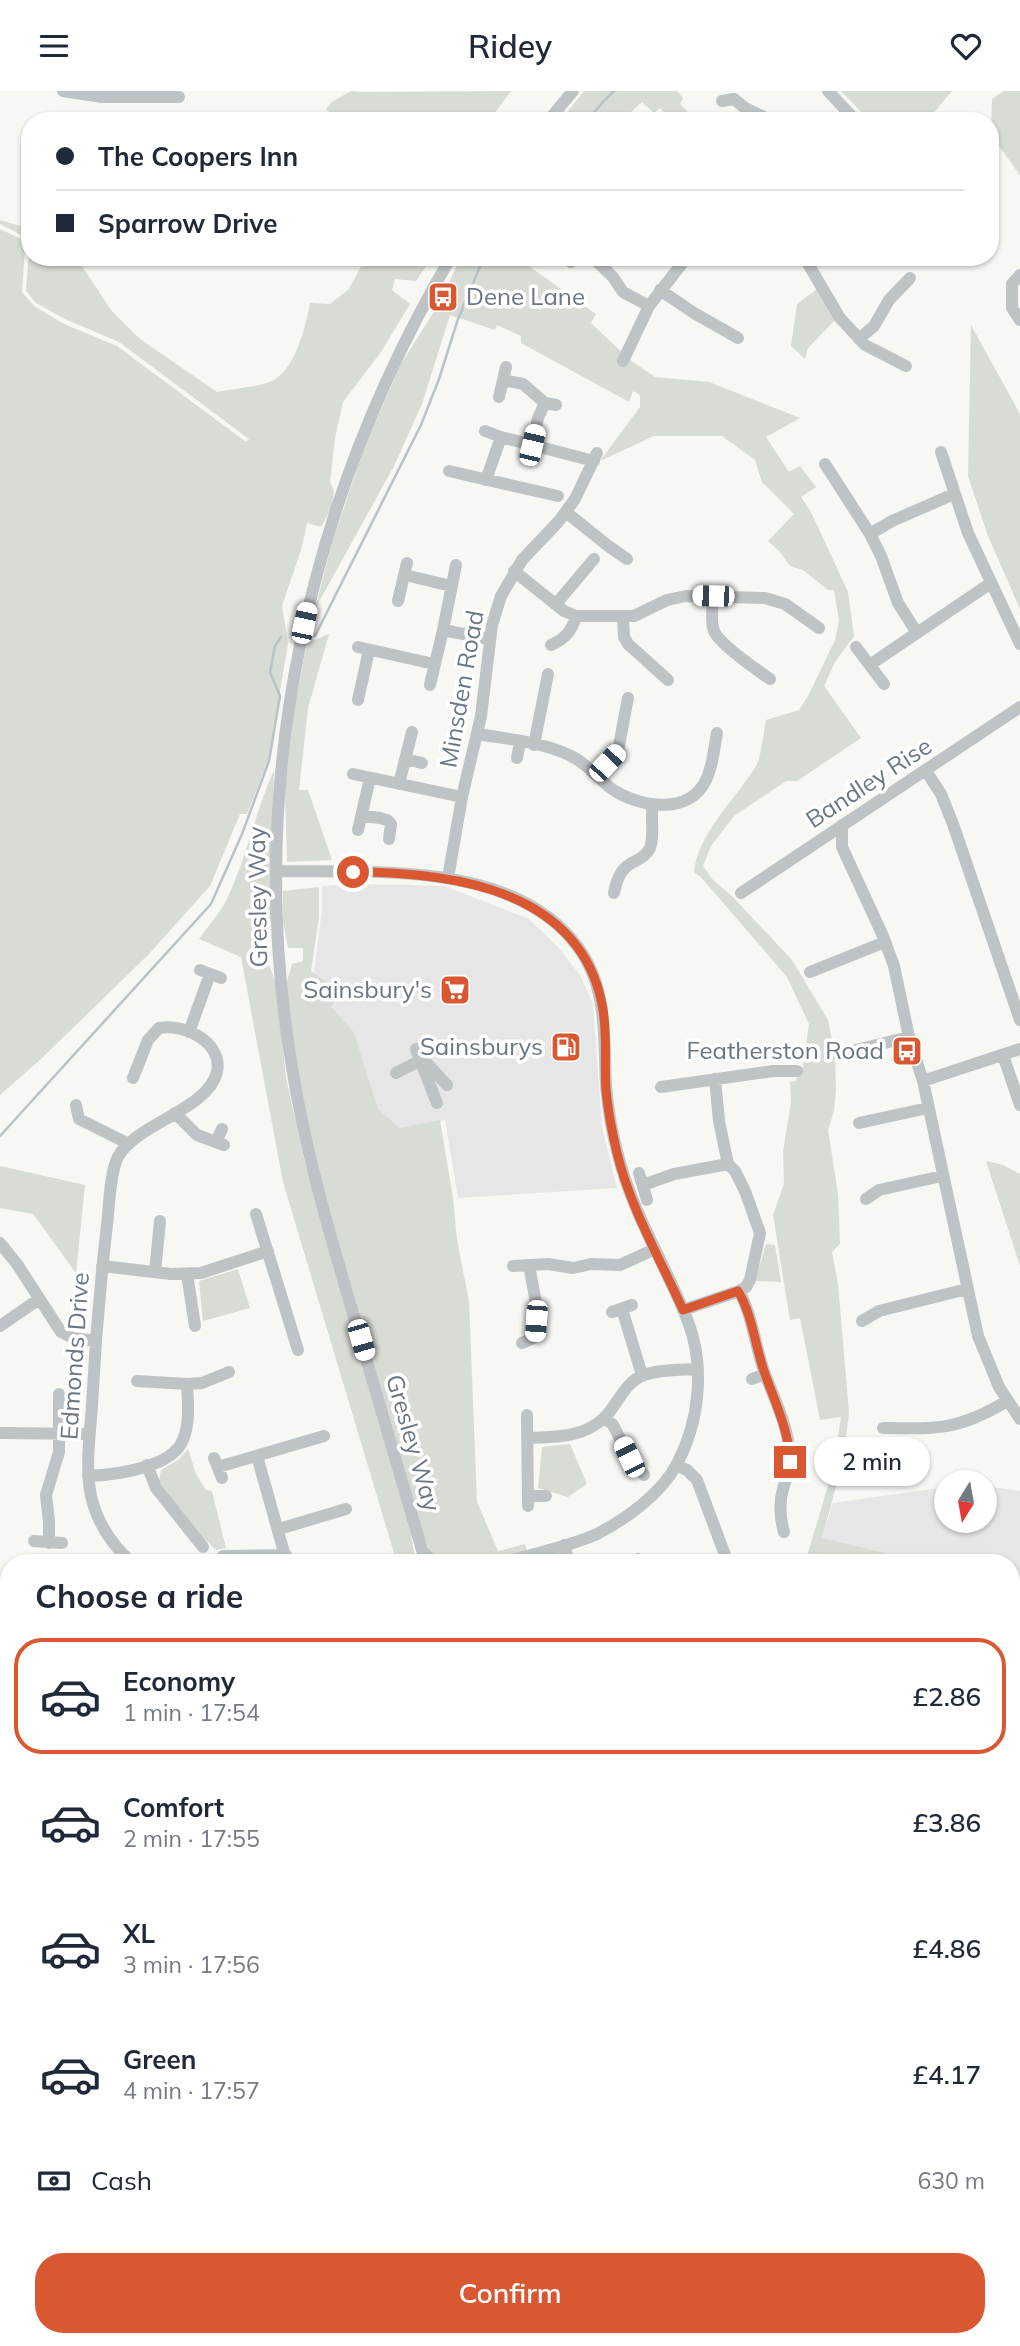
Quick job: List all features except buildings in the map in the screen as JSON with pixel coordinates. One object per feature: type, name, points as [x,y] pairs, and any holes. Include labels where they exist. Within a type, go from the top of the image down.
[{"type":"street","points":[[62,91],[102,97],[179,97]]},
{"type":"street","points":[[556,112],[573,91]]},
{"type":"street","points":[[828,91],[848,112]]},
{"type":"street","points":[[732,97],[753,112]]},
{"type":"street","name":"Gresley Way","points":[[420,1554],[307,1147],[284,1016],[276,871],[281,768],[288,711],[310,598],[323,549],[355,453],[393,363],[446,266]]},
{"type":"street","points":[[601,266],[623,292],[649,306]]},
{"type":"street","points":[[623,362],[649,306],[680,266]]},
{"type":"street","points":[[809,266],[840,318],[859,339],[865,345],[906,366]]},
{"type":"street","points":[[1020,275],[1012,284],[1012,308],[1020,320]]},
{"type":"street","points":[[859,339],[874,326],[888,300],[909,278]]},
{"type":"street","points":[[660,290],[738,338]]},
{"type":"street","points":[[499,397],[506,367]]},
{"type":"street","points":[[485,431],[532,445],[538,418],[550,404],[523,384],[503,380]]},
{"type":"street","points":[[486,480],[501,437]]},
{"type":"street","name":"Minsden Road","points":[[448,878],[462,797],[484,698],[489,639],[501,596],[514,571],[531,548],[566,512],[582,488],[596,457],[532,445]]},
{"type":"street","points":[[941,452],[954,494],[990,583],[1020,644]]},
{"type":"street","points":[[825,464],[870,534],[898,603],[917,633]]},
{"type":"street","points":[[449,471],[542,498],[558,496]]},
{"type":"street","points":[[870,534],[892,521],[954,494]]},
{"type":"street","points":[[566,512],[627,559]]},
{"type":"street","points":[[556,604],[594,559]]},
{"type":"street","points":[[430,685],[456,565]]},
{"type":"street","points":[[398,601],[406,569],[452,586]]},
{"type":"street","points":[[514,571],[564,611],[576,616],[623,617],[641,614],[680,597],[713,596],[775,600],[819,628]]},
{"type":"street","points":[[871,664],[990,583]]},
{"type":"street","points":[[713,596],[712,623],[717,636],[770,679]]},
{"type":"street","points":[[551,645],[567,635],[576,616]]},
{"type":"street","points":[[623,617],[624,637],[628,644],[668,680]]},
{"type":"street","points":[[443,630],[489,639]]},
{"type":"street","points":[[856,647],[884,684]]},
{"type":"street","points":[[358,700],[364,648],[434,664]]},
{"type":"street","points":[[534,745],[548,674]]},
{"type":"street","points":[[597,774],[623,753],[628,698]]},
{"type":"street","name":"Bandley Rise","points":[[741,893],[1020,707]]},
{"type":"street","points":[[399,784],[412,732]]},
{"type":"street","points":[[477,734],[553,749],[573,757],[621,794],[653,804],[673,805],[692,797],[706,779],[718,749],[717,733]]},
{"type":"street","points":[[517,758],[520,742]]},
{"type":"street","points":[[405,759],[422,763]]},
{"type":"street","points":[[926,771],[941,794],[953,824],[1020,1020]]},
{"type":"street","points":[[353,774],[462,797]]},
{"type":"street","points":[[358,830],[370,778]]},
{"type":"street","points":[[614,893],[624,869],[643,857],[649,848],[653,804]]},
{"type":"street","points":[[362,815],[387,820],[391,824],[389,839]]},
{"type":"street","points":[[842,825],[842,847],[885,942],[902,996],[909,1037],[923,1081],[983,1352],[1007,1401],[1020,1419]]},
{"type":"street","points":[[822,838],[842,847]]},
{"type":"street","points":[[276,871],[377,872],[448,878],[487,888],[534,908],[568,935],[589,963],[603,1007],[606,1089],[618,1155],[629,1189],[694,1341],[698,1369],[697,1409],[676,1465],[650,1498],[625,1518],[595,1535],[534,1554]]},
{"type":"street","points":[[810,972],[885,942]]},
{"type":"street","points":[[133,1071],[155,1031],[169,1027],[189,1032],[210,974]]},
{"type":"street","name":"Edmonds Drive","points":[[122,1554],[99,1519],[92,1501],[88,1476],[96,1341],[111,1185],[117,1158],[129,1144],[199,1097],[214,1081],[217,1061],[214,1049],[189,1032]]},
{"type":"street","points":[[840,1054],[909,1037]]},
{"type":"street","points":[[923,1081],[1020,1049]]},
{"type":"street","points":[[396,1073],[418,1055]]},
{"type":"street","points":[[418,1055],[447,1085]]},
{"type":"street","points":[[418,1055],[437,1103]]},
{"type":"street","points":[[1003,1055],[1020,1105]]},
{"type":"street","points":[[661,1087],[774,1071],[797,1071]]},
{"type":"street","points":[[683,1310],[746,1287],[750,1280],[760,1233],[745,1191],[735,1171],[728,1164],[719,1121],[715,1079]]},
{"type":"street","points":[[76,1105],[75,1121],[129,1144]]},
{"type":"street","points":[[859,1123],[928,1108]]},
{"type":"street","points":[[175,1113],[197,1135],[220,1143],[222,1129]]},
{"type":"street","points":[[648,1200],[641,1179],[728,1164]]},
{"type":"street","points":[[866,1199],[879,1190],[942,1176]]},
{"type":"street","points":[[155,1272],[153,1240],[160,1221]]},
{"type":"street","points":[[256,1223],[268,1251],[293,1345]]},
{"type":"street","points":[[0,1243],[17,1264],[61,1332],[73,1338],[96,1341]]},
{"type":"street","points":[[513,1266],[548,1264],[573,1268],[598,1263],[620,1265],[655,1249]]},
{"type":"street","points":[[102,1266],[187,1275],[268,1251]]},
{"type":"street","points":[[528,1265],[536,1303],[535,1337]]},
{"type":"street","points":[[187,1275],[187,1312],[195,1326]]},
{"type":"street","points":[[862,1321],[879,1311],[967,1289]]},
{"type":"street","points":[[738,1291],[748,1313],[765,1374],[776,1397],[790,1451],[789,1472],[781,1497],[778,1526]]},
{"type":"street","points":[[0,1326],[39,1299]]},
{"type":"street","points":[[622,1309],[642,1375]]},
{"type":"street","points":[[522,1343],[535,1337]]},
{"type":"street","points":[[535,1337],[547,1343]]},
{"type":"street","points":[[527,1438],[563,1437],[585,1431],[605,1417],[623,1392],[642,1375],[698,1369]]},
{"type":"street","points":[[143,1377],[187,1384],[217,1382],[229,1372]]},
{"type":"street","points":[[752,1379],[765,1374]]},
{"type":"street","points":[[88,1476],[119,1474],[168,1457],[179,1447],[183,1440],[187,1409],[187,1384]]},
{"type":"street","points":[[34,1541],[55,1543],[47,1489],[58,1461],[59,1394]]},
{"type":"street","points":[[883,1428],[952,1426],[974,1419],[1007,1401]]},
{"type":"street","points":[[527,1415],[528,1501],[546,1496]]},
{"type":"street","points":[[605,1417],[613,1425],[629,1457],[644,1475]]},
{"type":"street","points":[[0,1433],[90,1434]]},
{"type":"street","points":[[218,1468],[315,1436]]},
{"type":"street","points":[[257,1456],[286,1554]]},
{"type":"street","points":[[146,1465],[156,1488],[195,1544]]},
{"type":"street","points":[[676,1465],[687,1470],[697,1480],[725,1554]]},
{"type":"street","points":[[279,1529],[339,1514]]},
{"type":"street","points":[[564,1545],[566,1554]]},
{"type":"shaded area","points":[[351,91],[511,91],[496,112],[329,112],[326,109],[332,102]]},
{"type":"shaded area","points":[[584,91],[677,91],[683,98],[680,104],[688,112],[664,112],[660,108],[653,112],[642,102],[631,112],[567,112]]},
{"type":"shaded area","points":[[841,91],[952,91],[934,112],[861,112]]},
{"type":"shaded area","points":[[1004,91],[1020,91],[1020,175],[999,146],[999,112],[992,112],[992,99]]},
{"type":"shaded area","points":[[0,220],[21,226],[21,235],[0,224]]},
{"type":"shaded area","points":[[0,229],[21,239],[21,266],[24,266],[22,292],[34,306],[64,324],[117,346],[246,442],[249,439],[119,342],[65,319],[36,303],[26,291],[28,266],[82,266],[111,310],[140,339],[217,392],[260,385],[280,375],[298,347],[310,303],[330,304],[349,289],[361,266],[426,266],[416,281],[395,279],[392,290],[410,304],[381,352],[343,402],[335,438],[330,482],[334,491],[332,508],[321,527],[307,523],[282,606],[288,644],[268,761],[247,814],[240,814],[210,886],[148,955],[0,1095]]},
{"type":"shaded area","points":[[457,266],[529,266],[596,314],[591,323],[630,360],[655,377],[709,382],[800,418],[766,437],[789,472],[800,466],[816,487],[801,497],[811,512],[848,592],[854,636],[835,662],[824,686],[861,738],[797,781],[786,781],[734,816],[711,846],[703,866],[713,880],[732,896],[792,960],[828,1020],[835,1055],[836,1089],[834,1111],[828,1130],[838,1194],[840,1244],[832,1252],[838,1284],[849,1413],[843,1461],[822,1538],[889,1554],[808,1554],[833,1469],[841,1417],[820,1420],[800,1318],[790,1320],[773,1215],[784,1184],[783,1152],[791,1102],[790,1082],[796,1081],[798,1070],[803,1067],[809,1024],[787,977],[700,876],[694,873],[709,831],[755,768],[766,720],[799,710],[808,696],[835,640],[839,621],[834,590],[828,590],[803,570],[790,566],[768,541],[794,514],[762,482],[755,460],[722,436],[654,436],[600,461],[640,407],[640,395],[633,391],[629,402],[521,343],[521,336],[497,325],[495,330],[450,315],[422,404],[394,466],[315,609],[332,543],[365,445],[401,364],[440,302]]},
{"type":"shaded area","points":[[817,289],[835,320],[808,348],[805,359],[791,346],[797,304]]},
{"type":"shaded area","points":[[971,325],[1020,414],[1020,609],[988,536],[968,476]]},
{"type":"shaded area","points":[[329,634],[308,708],[299,790],[308,790],[332,860],[287,862],[285,790],[294,710],[307,643]]},
{"type":"shaded area","points":[[274,770],[271,919],[268,933],[264,937],[263,950],[276,983],[286,1078],[304,1159],[409,1524],[414,1554],[394,1554],[283,1182],[241,957],[199,939],[227,899]]},
{"type":"shaded area","points":[[322,886],[444,886],[529,919],[559,948],[580,975],[593,1004],[602,1127],[617,1188],[458,1198],[445,1120],[400,1128],[378,1109],[354,1032],[331,1007],[343,992],[314,972],[322,909]]},
{"type":"shaded area","points":[[319,887],[319,917],[311,971],[343,992],[331,1007],[354,1032],[378,1109],[400,1128],[440,1120],[457,1240],[469,1301],[477,1502],[498,1551],[525,1544],[527,1551],[516,1554],[433,1554],[426,1544],[333,1230],[300,1090],[286,985],[292,964],[303,961],[303,948],[288,948],[283,922],[283,891]]},
{"type":"shaded area","points":[[986,1161],[1003,1165],[1020,1174],[1020,1266]]},
{"type":"shaded area","points":[[0,1166],[85,1185],[76,1273],[33,1214],[0,1208]]},
{"type":"shaded area","points":[[766,1244],[775,1245],[781,1282],[755,1281]]},
{"type":"shaded area","points":[[238,1269],[250,1308],[203,1321],[199,1281]]},
{"type":"shaded area","points":[[570,1444],[587,1484],[568,1497],[538,1488],[542,1447]]},
{"type":"shaded area","points":[[188,1449],[196,1474],[206,1490],[212,1491],[226,1548],[216,1550],[186,1521],[159,1481],[161,1470],[178,1460]]},
{"type":"shaded area","points":[[998,1488],[1020,1491],[1020,1554],[817,1554],[833,1503],[934,1489],[934,1533],[998,1533]]},
{"type":"waterway","points":[[594,112],[614,91]]},
{"type":"waterway","points":[[315,636],[421,425],[458,319],[480,266]]},
{"type":"waterway","points":[[0,1136],[211,904],[242,834],[269,761],[280,696],[270,672],[275,646],[281,637]]},
{"type":"place","name":"Dene Lane","points":[[443,297]]},
{"type":"place","name":"Sainsbury's","points":[[455,990]]},
{"type":"place","name":"Sainsburys","points":[[566,1047]]},
{"type":"place","name":"Featherston Road","points":[[907,1051]]},
{"type":"route","points":[[353,872],[448,878],[487,888],[547,916],[579,947],[595,977],[603,1007],[606,1089],[610,1115],[618,1155],[642,1221],[683,1310],[738,1291],[748,1313],[765,1374],[776,1397],[790,1451],[790,1462]]}]
